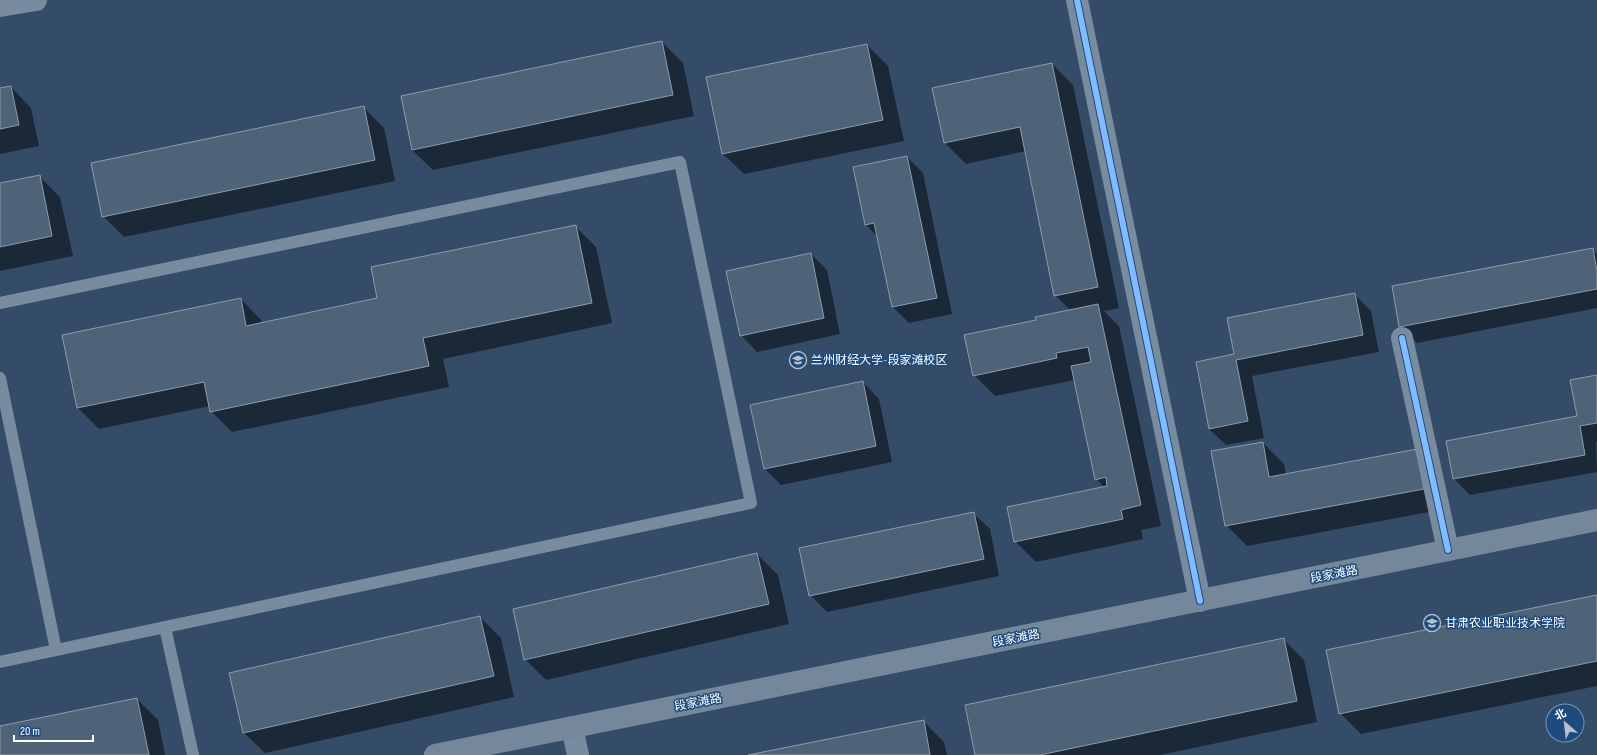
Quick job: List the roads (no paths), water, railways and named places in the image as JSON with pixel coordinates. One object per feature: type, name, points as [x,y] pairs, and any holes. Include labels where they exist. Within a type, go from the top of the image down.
[{"type":"main road","name":"段家滩路","points":[[435,755],[1597,520]]},
{"type":"street","points":[[1076,0],[1200,601]]},
{"type":"street","points":[[0,6],[28,1]]},
{"type":"street","points":[[1402,338],[1448,550]]},
{"type":"street","points":[[572,727],[578,755]]},
{"type":"lane","points":[[0,303],[680,162],[751,503],[0,662]]},
{"type":"lane","points":[[0,378],[56,650]]},
{"type":"lane","points":[[165,627],[193,755]]},
{"type":"place","name":"兰州财经大学-段家滩校区","points":[[798,360]]},
{"type":"place","name":"甘肃农业职业技术学院","points":[[1432,623]]}]
